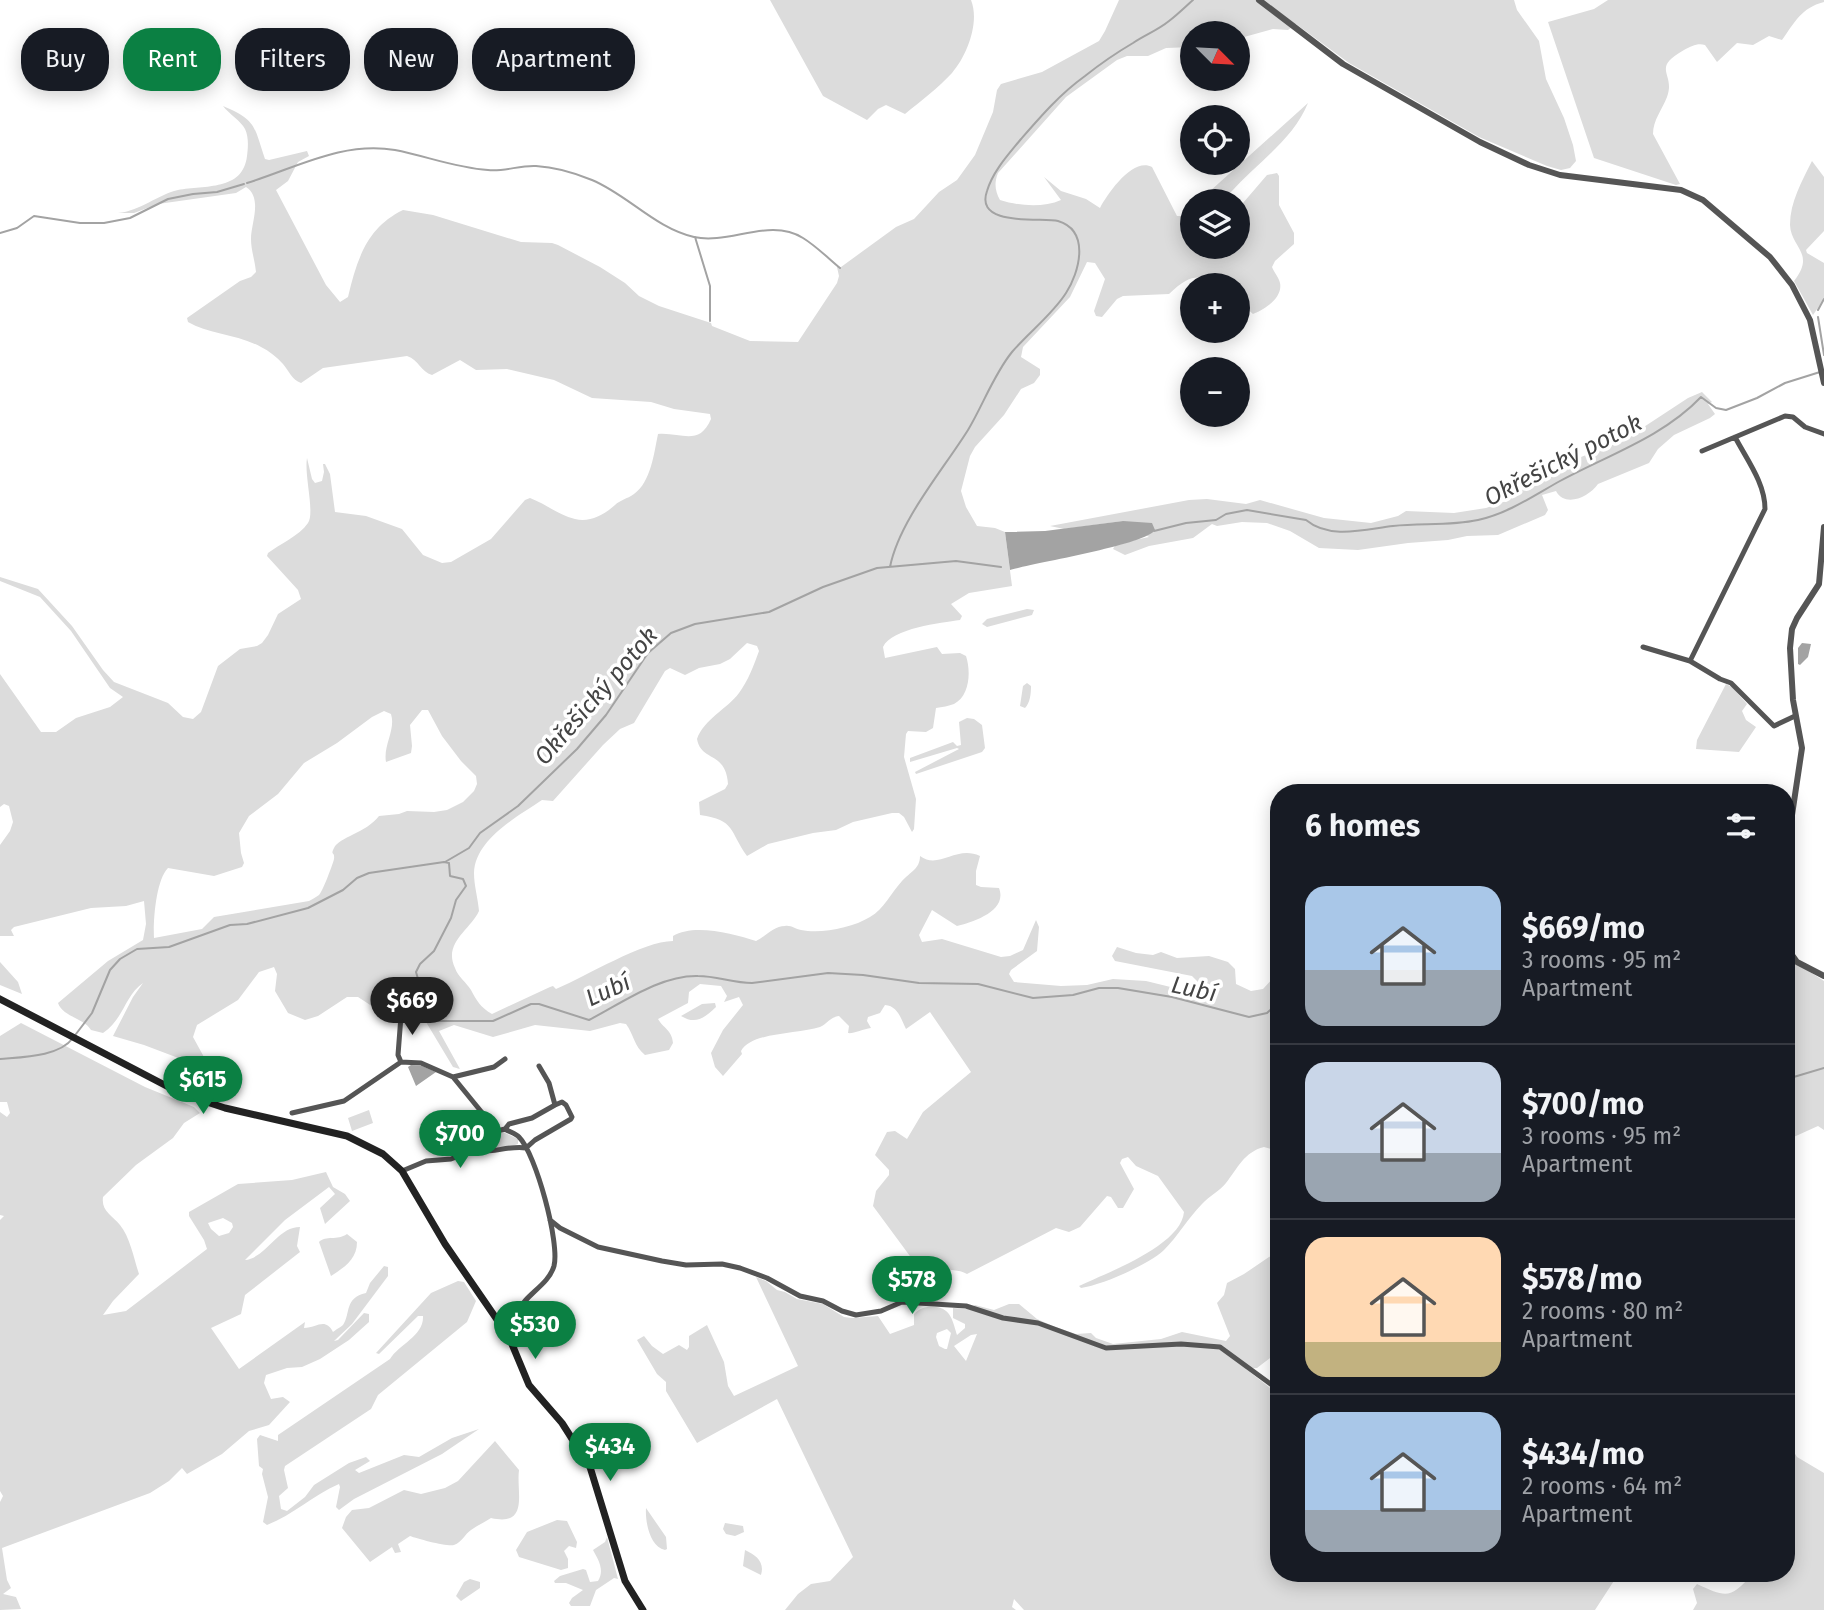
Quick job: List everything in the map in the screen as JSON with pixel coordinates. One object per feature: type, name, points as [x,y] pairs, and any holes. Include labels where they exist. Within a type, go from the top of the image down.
[{"type":"main road","points":[[0,999],[164,1087],[197,1100],[347,1136],[383,1154],[402,1171],[445,1244],[503,1329],[529,1385],[562,1423],[590,1467],[625,1581],[643,1610]]},
{"type":"street","points":[[1259,0],[1343,64],[1480,142],[1517,160],[1560,175],[1681,191],[1703,200],[1770,257],[1792,285],[1821,347],[1823,376]]},
{"type":"street","points":[[1702,451],[1785,416],[1793,417],[1805,428],[1824,434]]},
{"type":"street","points":[[1690,661],[1765,509],[1765,494],[1735,437]]},
{"type":"street","points":[[1795,795],[1802,748],[1795,716],[1790,648],[1792,629],[1819,584],[1824,527]]},
{"type":"street","points":[[1643,647],[1690,661],[1731,683],[1774,726],[1795,716]]},
{"type":"street","points":[[1795,959],[1824,976]]},
{"type":"street","points":[[401,1016],[398,1055],[401,1062]]},
{"type":"street","points":[[453,1077],[494,1067],[505,1059]]},
{"type":"street","points":[[292,1113],[344,1101],[401,1062],[421,1063],[453,1077],[497,1132]]},
{"type":"street","points":[[539,1066],[549,1083],[555,1105]]},
{"type":"street","points":[[402,1171],[426,1161],[451,1159],[472,1151],[509,1124],[532,1118],[562,1102],[572,1117],[526,1147],[495,1152],[472,1151]]},
{"type":"street","points":[[505,1129],[518,1136],[526,1147],[543,1191],[550,1220],[554,1265],[549,1278],[518,1312],[515,1320],[518,1339],[514,1349]]},
{"type":"street","points":[[550,1220],[598,1247],[662,1262],[686,1265],[722,1264],[740,1268],[767,1278],[800,1296],[823,1301],[856,1315],[881,1311],[902,1302],[966,1306],[1003,1318],[1038,1323],[1106,1348],[1208,1345],[1220,1347],[1270,1383]]},
{"type":"shaded area","points":[[770,0],[971,0],[973,28],[967,48],[957,66],[935,89],[905,114],[886,105],[867,120],[823,96]]},
{"type":"shaded area","points":[[1119,0],[1514,0],[1517,10],[1539,41],[1546,79],[1564,118],[1576,161],[1570,168],[1561,170],[1479,137],[1349,63],[1296,24],[1288,30],[1273,29],[1250,35],[1250,21],[1180,21],[1180,47],[1166,48],[1148,56],[1127,56],[1117,60],[1066,97],[998,173],[996,187],[1000,200],[1031,205],[1061,200],[1044,177],[1061,191],[1086,199],[1100,208],[1122,178],[1137,167],[1145,165],[1152,167],[1177,216],[1180,216],[1180,259],[1250,259],[1250,195],[1267,175],[1277,173],[1279,205],[1294,233],[1294,244],[1272,267],[1280,283],[1279,293],[1268,306],[1253,314],[1250,311],[1250,273],[1180,273],[1180,285],[1169,294],[1123,296],[1117,299],[1102,317],[1096,316],[1094,311],[1105,279],[1095,263],[1087,262],[1070,297],[1023,347],[1021,357],[1040,369],[1040,375],[1034,383],[1021,389],[1004,415],[975,447],[961,491],[966,507],[977,526],[1005,532],[1012,586],[969,593],[951,604],[962,616],[960,620],[906,631],[896,635],[883,647],[885,658],[937,647],[942,654],[960,653],[966,656],[968,662],[968,683],[959,700],[952,705],[936,708],[933,728],[926,732],[908,731],[906,734],[904,757],[916,799],[912,832],[904,817],[899,813],[892,813],[853,822],[836,830],[768,844],[747,856],[726,824],[700,815],[699,802],[725,789],[728,784],[723,766],[703,751],[697,739],[710,720],[734,699],[748,678],[759,651],[757,646],[747,643],[730,659],[720,664],[699,668],[685,675],[670,668],[665,671],[634,723],[620,729],[603,745],[553,801],[542,800],[489,839],[476,861],[474,873],[479,911],[455,944],[452,959],[456,971],[477,1001],[492,1014],[550,987],[556,989],[631,953],[673,941],[673,936],[682,932],[714,931],[756,941],[781,926],[818,931],[854,924],[879,910],[916,867],[920,856],[934,860],[963,853],[980,856],[976,885],[999,888],[1000,896],[994,909],[972,922],[957,926],[932,910],[919,935],[922,942],[942,939],[1001,957],[1010,956],[1023,950],[1036,920],[1039,927],[1037,951],[1011,970],[1009,974],[1014,982],[1061,986],[1087,985],[1113,979],[1146,981],[1191,992],[1197,991],[1197,981],[1192,976],[1115,961],[1112,956],[1117,947],[1153,955],[1161,952],[1177,958],[1209,956],[1228,962],[1235,969],[1236,984],[1251,991],[1263,989],[1270,981],[1270,1149],[1257,1149],[1246,1157],[1224,1186],[1202,1204],[1164,1250],[1124,1274],[1101,1283],[1081,1288],[1079,1286],[1157,1247],[1180,1224],[1184,1212],[1158,1176],[1136,1166],[1128,1157],[1120,1163],[1134,1189],[1123,1208],[1118,1208],[1111,1197],[1107,1196],[1080,1227],[1069,1232],[1056,1228],[967,1274],[918,1267],[873,1206],[876,1191],[889,1175],[889,1170],[875,1155],[887,1132],[895,1131],[907,1139],[923,1112],[971,1072],[930,1012],[906,1029],[896,1010],[885,1005],[880,1013],[868,1017],[871,1028],[853,1033],[848,1033],[849,1026],[839,1016],[820,1027],[755,1040],[746,1045],[741,1051],[742,1054],[723,1076],[715,1067],[711,1053],[723,1030],[743,1005],[739,997],[724,1002],[727,996],[721,986],[700,984],[689,992],[688,1003],[658,1019],[672,1039],[669,1050],[645,1055],[626,1024],[620,1023],[590,1031],[535,1025],[493,1037],[454,1025],[439,1031],[460,1069],[453,1067],[420,1012],[407,1015],[405,1019],[387,1016],[358,997],[347,997],[318,1016],[305,1020],[288,1013],[275,991],[277,974],[274,967],[259,972],[238,1000],[197,1025],[193,1037],[216,1079],[181,1059],[113,1036],[143,983],[132,994],[116,1021],[103,1033],[91,1030],[61,1008],[58,1003],[108,961],[143,940],[146,924],[144,901],[126,906],[91,908],[14,927],[11,930],[14,936],[0,936],[0,845],[13,822],[9,806],[4,804],[0,807],[0,674],[41,732],[56,732],[76,718],[110,707],[123,697],[110,688],[71,631],[40,597],[0,581],[0,577],[38,589],[72,626],[114,682],[168,703],[183,717],[193,719],[201,712],[218,666],[240,649],[262,643],[278,614],[301,599],[298,590],[267,556],[308,523],[310,511],[307,458],[315,483],[322,481],[325,464],[330,474],[335,512],[366,516],[402,529],[423,555],[442,563],[451,562],[491,539],[525,500],[530,498],[575,519],[586,520],[601,515],[640,489],[651,467],[658,434],[695,436],[706,428],[711,419],[710,414],[674,409],[651,402],[592,398],[554,380],[507,369],[476,370],[460,360],[432,375],[407,356],[323,368],[301,383],[293,378],[278,359],[264,349],[188,322],[187,318],[256,272],[251,239],[255,204],[251,192],[246,187],[236,193],[158,204],[134,213],[118,213],[134,209],[170,192],[221,184],[238,175],[247,156],[247,135],[243,126],[223,106],[248,120],[253,126],[265,159],[307,151],[309,156],[298,162],[288,181],[276,190],[326,285],[340,302],[348,297],[365,246],[380,226],[403,210],[433,215],[521,242],[558,245],[600,267],[639,296],[659,306],[711,323],[712,326],[750,341],[798,342],[837,283],[837,267],[841,267],[896,227],[914,219],[939,192],[957,180],[975,155],[993,112],[997,90],[1001,84],[1042,72],[1099,41]],"holes":[[[422,710],[428,710],[442,736],[476,776],[477,784],[463,802],[447,810],[407,811],[379,816],[367,827],[337,844],[332,852],[333,862],[322,889],[319,895],[309,901],[214,917],[202,929],[154,938],[158,891],[168,868],[214,876],[242,867],[244,863],[239,833],[249,816],[278,794],[304,763],[372,717],[384,711],[391,714],[386,762],[411,753],[410,725]]]},
{"type":"shaded area","points":[[1608,0],[1824,2],[1804,12],[1782,40],[1769,36],[1753,45],[1737,43],[1717,62],[1705,45],[1697,45],[1684,50],[1668,62],[1666,72],[1669,89],[1654,124],[1653,134],[1680,184],[1676,185],[1594,158],[1548,22],[1594,9]]},
{"type":"shaded area","points":[[1308,103],[1284,140],[1250,173],[1250,155]]},
{"type":"shaded area","points":[[1812,161],[1824,177],[1824,231],[1806,250],[1824,263],[1824,299],[1813,315],[1794,281],[1803,264],[1803,257],[1790,225],[1794,200]]},
{"type":"shaded area","points":[[1228,175],[1248,175],[1234,189],[1212,189]]},
{"type":"shaded area","points":[[1702,392],[1712,402],[1708,404],[1715,414],[1674,435],[1658,449],[1649,463],[1598,484],[1577,499],[1565,499],[1556,491],[1542,495],[1548,510],[1545,515],[1498,535],[1467,536],[1358,550],[1319,548],[1290,531],[1267,523],[1242,522],[1217,526],[1212,524],[1193,538],[1149,546],[1125,555],[1113,549],[1116,544],[1149,537],[1123,521],[1064,529],[1050,526],[1207,499],[1246,504],[1260,500],[1324,518],[1371,523],[1398,516],[1406,511],[1454,513],[1486,508],[1506,501],[1531,482],[1554,476],[1581,457],[1624,440],[1688,398]]},
{"type":"shaded area","points":[[1123,521],[1152,523],[1155,530],[1131,542],[1010,570],[1005,532],[1045,531]]},
{"type":"shaded area","points":[[1027,609],[1034,610],[1032,615],[987,627],[982,624],[987,619]]},
{"type":"shaded area","points":[[1802,643],[1811,644],[1808,657],[1800,665],[1798,648]]},
{"type":"shaded area","points":[[1027,683],[1031,686],[1031,692],[1025,708],[1020,706],[1023,686]]},
{"type":"shaded area","points":[[1726,684],[1747,704],[1742,711],[1746,720],[1756,727],[1739,752],[1696,749],[1697,740]]},
{"type":"shaded area","points":[[967,718],[982,725],[985,748],[982,752],[916,774],[915,772],[959,749],[910,762],[910,758],[953,742],[957,746],[961,745],[959,722]]},
{"type":"shaded area","points":[[0,962],[18,982],[22,994],[0,985]]},
{"type":"shaded area","points":[[1795,962],[1824,981],[1824,1130],[1818,1126],[1795,1136]]},
{"type":"shaded area","points":[[715,1003],[716,1007],[700,1019],[691,1020],[681,1016],[702,1004]]},
{"type":"shaded area","points":[[21,1023],[145,1087],[194,1107],[200,1113],[184,1123],[173,1138],[136,1165],[103,1197],[105,1209],[126,1236],[139,1274],[103,1315],[126,1311],[207,1249],[189,1212],[238,1184],[292,1180],[326,1172],[333,1187],[345,1194],[350,1201],[325,1224],[320,1208],[335,1194],[329,1187],[285,1220],[245,1260],[259,1254],[285,1232],[300,1227],[297,1246],[300,1252],[245,1295],[241,1314],[211,1328],[239,1369],[305,1322],[304,1328],[324,1324],[333,1332],[343,1325],[354,1298],[366,1293],[370,1283],[384,1266],[388,1267],[388,1276],[352,1324],[334,1341],[364,1313],[369,1314],[369,1322],[349,1340],[302,1367],[287,1368],[266,1375],[264,1383],[271,1399],[283,1397],[290,1402],[269,1425],[249,1431],[222,1454],[187,1474],[182,1468],[169,1481],[150,1493],[2,1548],[7,1580],[11,1588],[3,1594],[16,1597],[21,1609],[0,1610],[0,1502],[3,1496],[0,1491],[0,1220],[4,1216],[0,1215],[0,1112],[7,1117],[10,1113],[7,1102],[0,1102],[0,1036]],"holes":[[[223,1218],[232,1223],[233,1227],[229,1233],[219,1236],[208,1223]]]},
{"type":"shaded area","points":[[411,1065],[436,1072],[416,1086],[408,1067]]},
{"type":"shaded area","points":[[369,1110],[373,1123],[352,1131],[348,1118]]},
{"type":"shaded area","points":[[503,1132],[518,1139],[518,1144],[494,1152],[479,1149],[498,1133]]},
{"type":"shaded area","points":[[347,1234],[357,1242],[355,1253],[345,1266],[331,1276],[319,1242]]},
{"type":"shaded area","points":[[1270,1257],[1270,1358],[1257,1368],[1246,1369],[1270,1388],[1270,1582],[1613,1582],[1595,1610],[1024,1610],[1014,1599],[1012,1607],[1016,1610],[785,1610],[798,1594],[811,1584],[830,1581],[853,1557],[777,1399],[697,1443],[666,1391],[666,1382],[657,1374],[637,1340],[644,1336],[663,1354],[679,1345],[687,1350],[689,1336],[707,1325],[724,1362],[728,1386],[734,1396],[798,1366],[756,1277],[797,1299],[823,1304],[844,1317],[878,1316],[890,1334],[914,1325],[914,1314],[926,1307],[945,1310],[957,1335],[965,1328],[965,1324],[953,1318],[953,1308],[967,1309],[975,1305],[994,1310],[1009,1304],[1019,1304],[1037,1319],[1053,1326],[1076,1334],[1091,1333],[1096,1338],[1113,1344],[1161,1339],[1182,1332],[1226,1341],[1230,1336],[1217,1303],[1224,1295],[1227,1283]],"holes":[[[947,1329],[951,1333],[947,1349],[939,1346],[937,1333]],[[977,1334],[966,1361],[954,1346]]]},
{"type":"shaded area","points":[[458,1281],[464,1282],[476,1301],[467,1322],[378,1395],[371,1409],[285,1466],[288,1488],[279,1496],[281,1509],[287,1511],[305,1497],[314,1485],[349,1463],[366,1457],[370,1461],[355,1470],[359,1473],[404,1455],[419,1457],[452,1438],[479,1429],[442,1454],[354,1499],[339,1510],[336,1507],[339,1484],[276,1521],[267,1525],[263,1522],[268,1497],[263,1469],[259,1466],[257,1439],[260,1435],[278,1441],[278,1435],[390,1359],[420,1329],[423,1316],[418,1316],[379,1354],[376,1353],[431,1293]]},
{"type":"shaded area","points":[[495,1441],[519,1470],[518,1506],[511,1517],[491,1518],[454,1545],[410,1536],[398,1544],[401,1552],[395,1553],[392,1547],[370,1562],[342,1528],[352,1510],[369,1508],[404,1490],[421,1494],[445,1488],[458,1481]]},
{"type":"shaded area","points":[[1795,1454],[1824,1473],[1824,1610],[1693,1610],[1697,1603],[1693,1589],[1697,1584],[1722,1594],[1734,1592],[1745,1582],[1795,1582]]},
{"type":"shaded area","points":[[646,1508],[666,1537],[665,1550],[652,1539],[646,1520]]},
{"type":"shaded area","points":[[557,1520],[567,1521],[577,1542],[576,1548],[569,1546],[564,1551],[568,1568],[561,1570],[519,1557],[516,1550],[527,1532]]},
{"type":"shaded area","points":[[725,1523],[743,1526],[744,1532],[735,1536],[726,1534],[723,1529]]},
{"type":"shaded area","points":[[607,1537],[618,1579],[614,1578],[596,1590],[590,1606],[571,1606],[569,1603],[572,1598],[583,1590],[554,1581],[560,1576],[583,1569],[586,1570],[590,1582],[598,1581],[601,1569],[593,1550],[605,1542]]},
{"type":"shaded area","points":[[745,1550],[759,1560],[762,1566],[761,1575],[743,1566]]},
{"type":"shaded area","points":[[470,1579],[480,1582],[480,1588],[461,1601],[456,1596],[464,1582]]},
{"type":"waterway","points":[[890,567],[902,532],[912,514],[968,430],[1000,370],[1012,352],[1060,301],[1071,285],[1078,264],[1078,243],[1068,226],[1058,221],[1012,218],[990,211],[986,203],[987,191],[993,177],[1021,139],[1067,90],[1108,59],[1165,24],[1193,0]]},
{"type":"waterway","points":[[247,183],[320,157],[356,149],[395,150],[476,169],[543,167],[564,171],[605,186],[680,233],[694,237],[721,238],[763,231],[790,232],[808,241],[840,268]]},
{"type":"waterway","points":[[0,233],[17,228],[34,216],[80,223],[104,223],[130,218],[168,199],[217,192],[244,184]]},
{"type":"waterway","points":[[695,237],[710,286],[710,321]]},
{"type":"waterway","points":[[1818,310],[1824,299]]},
{"type":"waterway","points":[[1818,317],[1824,355]]},
{"type":"waterway","name":"Okřešický potok","points":[[1154,531],[1186,523],[1216,520],[1226,514],[1247,510],[1306,520],[1326,530],[1348,532],[1478,520],[1510,509],[1634,444],[1670,423],[1701,397],[1716,408],[1726,410],[1785,383],[1820,372]]},
{"type":"waterway","name":"Okřešický potok","points":[[445,862],[469,848],[480,833],[518,806],[577,749],[606,715],[648,653],[671,633],[695,624],[769,612],[823,587],[877,568],[956,561],[1001,567]]},
{"type":"waterway","name":"Lubí","points":[[76,1034],[92,1013],[110,970],[120,959],[137,949],[169,947],[230,925],[247,924],[308,908],[369,873],[444,862],[449,863],[450,876],[463,879],[466,886],[456,900],[451,918],[434,951],[420,964],[416,972],[427,1010],[435,1021],[493,1021],[531,1004],[539,1004],[589,1020],[642,991],[684,977],[705,976],[752,983],[828,973],[919,983],[978,984],[1033,998],[1073,995],[1099,988],[1118,988],[1172,997],[1249,1017],[1270,1010]]},
{"type":"waterway","name":"Lubí","points":[[0,1059],[49,1052],[59,1049],[73,1038]]},
{"type":"waterway","name":"Lubí","points":[[1795,1077],[1824,1068]]}]
